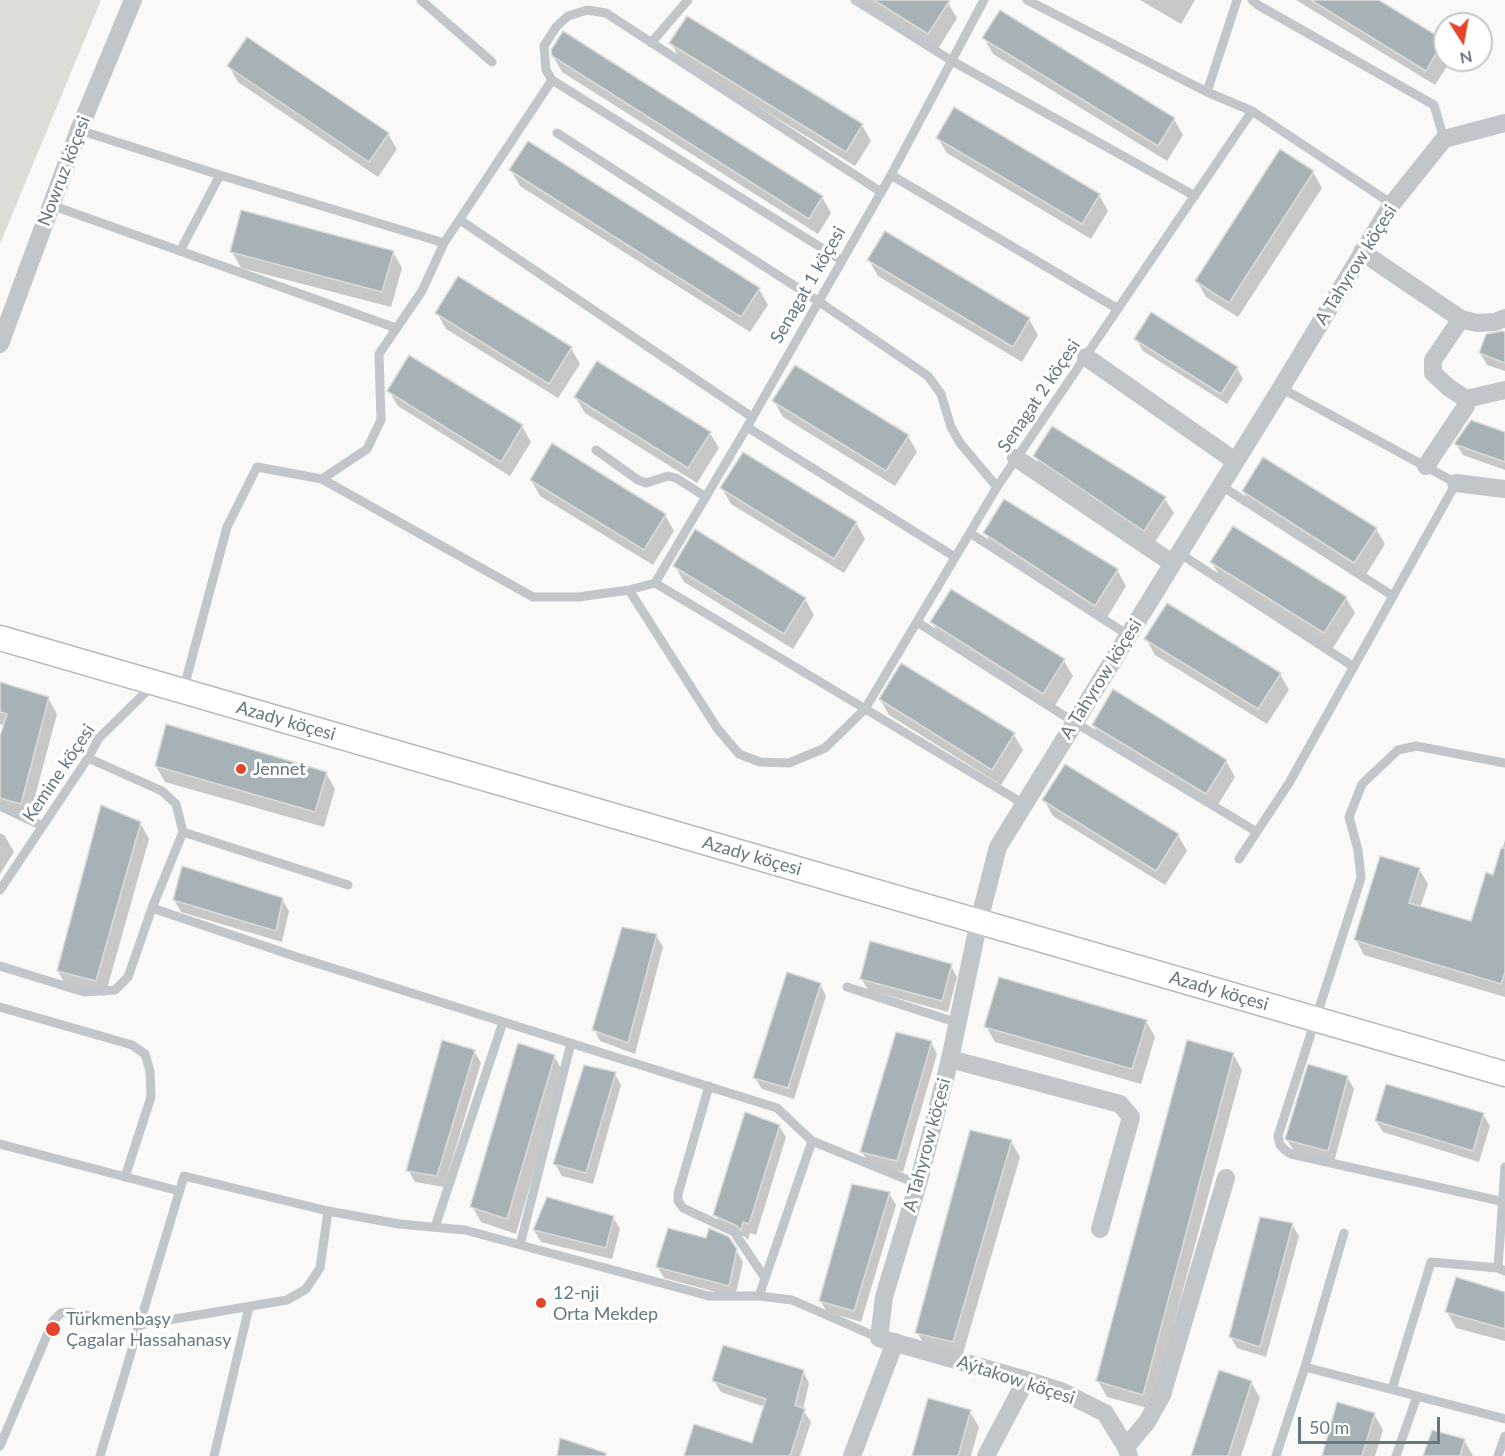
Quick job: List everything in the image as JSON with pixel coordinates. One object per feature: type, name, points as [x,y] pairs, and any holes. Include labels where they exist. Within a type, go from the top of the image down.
[{"type":"main road","name":"Azady köçesi","points":[[0,638],[1505,1074]]},
{"type":"street","name":"Nowruz köçesi","points":[[0,344],[79,130],[133,0]]},
{"type":"street","points":[[1444,139],[1505,123]]},
{"type":"street","name":"A Tahyrow köçesi","points":[[852,1456],[887,1340],[884,1297],[918,1184],[950,1059],[979,921],[998,847],[1392,204],[1444,139]]},
{"type":"street","points":[[1362,252],[1461,319],[1477,323],[1495,322],[1505,318]]},
{"type":"street","points":[[1461,319],[1433,360],[1433,373],[1466,399],[1505,390]]},
{"type":"street","points":[[1086,357],[1235,461]]},
{"type":"street","points":[[1426,466],[1466,406],[1466,399]]},
{"type":"street","points":[[1016,458],[1176,558]]},
{"type":"street","points":[[1456,483],[1505,489]]},
{"type":"street","points":[[950,1059],[1120,1104],[1131,1117],[1100,1229]]},
{"type":"street","points":[[1127,1452],[1162,1395],[1226,1178]]},
{"type":"street","name":"Aýtakow köçesi","points":[[887,1340],[1061,1391],[1105,1413],[1127,1452]]},
{"type":"street","points":[[986,1456],[1026,1380]]},
{"type":"lane","points":[[420,0],[492,62]]},
{"type":"lane","points":[[651,43],[688,0]]},
{"type":"lane","points":[[855,0],[952,61],[1195,196]]},
{"type":"lane","name":"Senagat 1 köçesi","points":[[655,583],[891,175],[984,0]]},
{"type":"lane","points":[[1027,0],[1207,92],[1252,111],[1392,204]]},
{"type":"lane","points":[[1207,92],[1237,0]]},
{"type":"lane","points":[[1252,0],[1258,6],[1434,105],[1444,139]]},
{"type":"lane","points":[[841,260],[552,80],[546,70],[544,46],[556,27],[568,16],[587,10],[606,13],[881,192]]},
{"type":"lane","points":[[322,479],[367,449],[381,420],[379,354],[423,291],[444,243],[552,80]]},
{"type":"lane","name":"Senagat 2 köçesi","points":[[629,590],[717,728],[739,754],[760,762],[789,763],[825,748],[865,709],[1016,458],[1252,111]]},
{"type":"lane","points":[[79,130],[220,176],[444,243]]},
{"type":"lane","points":[[557,133],[818,301],[928,376],[941,394],[951,427],[960,443],[997,488]]},
{"type":"lane","points":[[891,175],[1118,309]]},
{"type":"lane","points":[[180,251],[220,176]]},
{"type":"lane","points":[[51,206],[396,328]]},
{"type":"lane","points":[[460,220],[752,417]]},
{"type":"lane","points":[[1239,859],[1289,783],[1456,483],[1281,388]]},
{"type":"lane","points":[[747,427],[955,557]]},
{"type":"lane","points":[[596,450],[638,480],[646,483],[668,476],[676,478],[706,497]]},
{"type":"lane","points":[[183,691],[227,527],[257,467],[322,479],[533,597],[578,597],[629,590],[655,583],[1024,804]]},
{"type":"lane","points":[[1221,485],[1394,596]]},
{"type":"lane","points":[[970,533],[1128,635]]},
{"type":"lane","points":[[1176,558],[1354,667]]},
{"type":"lane","points":[[917,622],[1074,722],[1257,832]]},
{"type":"lane","name":"Kemine köçesi","points":[[0,890],[99,738],[155,683]]},
{"type":"lane","points":[[1504,1202],[1291,1154],[1280,1145],[1278,1136],[1361,878],[1358,849],[1349,817],[1362,784],[1398,750],[1416,746],[1505,762]]},
{"type":"lane","points":[[0,966],[84,992],[115,990],[128,977],[152,908],[183,832],[176,804],[162,791],[88,758]]},
{"type":"lane","points":[[0,806],[42,826]]},
{"type":"lane","points":[[183,832],[348,885]]},
{"type":"lane","points":[[152,908],[294,956],[777,1108],[812,1140],[918,1184]]},
{"type":"lane","points":[[848,987],[958,1023]]},
{"type":"lane","points":[[0,1007],[132,1046],[145,1054],[150,1071],[151,1097],[125,1177]]},
{"type":"lane","points":[[435,1227],[503,1022]]},
{"type":"lane","points":[[520,1245],[572,1043]]},
{"type":"lane","points":[[709,1086],[678,1194],[678,1202],[683,1208],[734,1233],[765,1278]]},
{"type":"lane","points":[[759,1296],[812,1140]]},
{"type":"lane","points":[[0,1144],[180,1191]]},
{"type":"lane","points":[[1392,1389],[1431,1262],[1501,1269],[1505,1167]]},
{"type":"lane","points":[[100,1456],[184,1176],[328,1211],[399,1224],[465,1230],[710,1296],[759,1296],[792,1300],[887,1340]]},
{"type":"lane","points":[[0,1446],[53,1321],[61,1313],[69,1312],[140,1325],[288,1300],[306,1289],[320,1268],[328,1211]]},
{"type":"lane","points":[[1276,1456],[1344,1233]]},
{"type":"lane","points":[[214,1456],[249,1306]]},
{"type":"lane","points":[[1305,1366],[1505,1419]]},
{"type":"lane","points":[[1396,1456],[1417,1396]]},
{"type":"lane","points":[[1498,1456],[1505,1436]]},
{"type":"shaded area","points":[[0,0],[101,0],[0,244]]},
{"type":"building","points":[[874,0],[950,0],[928,34]]},
{"type":"building","points":[[1311,0],[1379,0],[1433,33],[1433,59],[1426,71]]},
{"type":"building","points":[[1000,10],[1175,118],[1158,146],[982,38]]},
{"type":"building","points":[[687,16],[863,124],[846,152],[669,43]]},
{"type":"building","points":[[563,31],[823,196],[809,219],[552,56],[551,50]]},
{"type":"building","points":[[247,37],[389,133],[369,162],[227,66]]},
{"type":"building","points":[[954,107],[1100,194],[1082,224],[936,138]]},
{"type":"building","points":[[528,141],[760,288],[741,317],[509,170]]},
{"type":"building","points":[[1280,149],[1314,171],[1229,303],[1195,281]]},
{"type":"building","points":[[241,210],[394,251],[382,292],[230,252]]},
{"type":"building","points":[[885,231],[1030,318],[1013,347],[867,260]]},
{"type":"building","points":[[458,276],[572,347],[549,384],[435,313]]},
{"type":"building","points":[[1151,312],[1238,367],[1221,394],[1134,339]]},
{"type":"building","points":[[1505,332],[1505,363],[1479,353],[1486,334]]},
{"type":"building","points":[[409,355],[523,425],[501,462],[387,391]]},
{"type":"building","points":[[597,361],[711,432],[688,468],[574,397]]},
{"type":"building","points":[[795,365],[909,435],[886,471],[772,401]]},
{"type":"building","points":[[1471,420],[1505,432],[1505,462],[1454,444]]},
{"type":"building","points":[[1052,426],[1166,497],[1144,531],[1033,456]]},
{"type":"building","points":[[552,443],[666,514],[644,550],[530,480]]},
{"type":"building","points":[[743,452],[857,522],[834,559],[720,488]]},
{"type":"building","points":[[1263,457],[1377,528],[1354,563],[1242,491]]},
{"type":"building","points":[[1004,499],[1118,569],[1095,606],[983,533]]},
{"type":"building","points":[[1233,526],[1347,597],[1324,633],[1210,562]]},
{"type":"building","points":[[695,529],[806,598],[784,634],[673,566]]},
{"type":"building","points":[[951,589],[1065,659],[1043,694],[930,622]]},
{"type":"building","points":[[1167,603],[1281,673],[1258,709],[1144,639]]},
{"type":"building","points":[[901,663],[1015,733],[992,770],[879,699]]},
{"type":"building","points":[[0,682],[49,697],[21,804],[0,798],[0,736],[7,714],[0,712]]},
{"type":"building","points":[[1113,689],[1227,760],[1206,794],[1092,725]]},
{"type":"building","name":"Jennet","points":[[166,724],[327,772],[315,812],[155,766]]},
{"type":"building","points":[[1065,764],[1179,834],[1156,871],[1042,800]]},
{"type":"building","points":[[101,805],[141,822],[96,981],[57,971]]},
{"type":"building","points":[[1501,848],[1505,848],[1505,972],[1501,984],[1354,940],[1380,856],[1420,868],[1409,903],[1471,921],[1486,872],[1493,875]]},
{"type":"building","points":[[182,866],[283,898],[276,931],[173,900]]},
{"type":"building","points":[[622,927],[657,934],[628,1043],[592,1030]]},
{"type":"building","points":[[870,941],[952,964],[942,1001],[860,979]]},
{"type":"building","points":[[787,972],[821,983],[788,1088],[753,1078]]},
{"type":"building","points":[[999,977],[1147,1020],[1132,1069],[984,1027]]},
{"type":"building","points":[[896,1032],[932,1041],[897,1161],[860,1152]]},
{"type":"building","points":[[442,1040],[475,1050],[437,1176],[406,1171]]},
{"type":"building","points":[[1187,1040],[1234,1053],[1143,1395],[1096,1381]]},
{"type":"building","points":[[518,1043],[555,1055],[507,1219],[470,1207]]},
{"type":"building","points":[[1308,1064],[1348,1076],[1328,1151],[1285,1139]]},
{"type":"building","points":[[584,1065],[616,1072],[586,1173],[553,1164]]},
{"type":"building","points":[[1386,1084],[1484,1113],[1473,1151],[1375,1121]]},
{"type":"building","points":[[745,1112],[780,1125],[749,1224],[743,1222],[741,1231],[737,1226],[713,1215]]},
{"type":"building","points":[[970,1130],[1012,1140],[953,1342],[915,1333]]},
{"type":"building","points":[[852,1184],[890,1192],[854,1311],[819,1301]]},
{"type":"building","points":[[547,1197],[614,1216],[606,1248],[533,1230]]},
{"type":"building","points":[[1260,1217],[1293,1223],[1260,1347],[1229,1337]]},
{"type":"building","points":[[668,1228],[706,1238],[709,1228],[729,1237],[737,1249],[729,1286],[656,1267]]},
{"type":"building","points":[[1456,1277],[1505,1292],[1505,1329],[1445,1312]]},
{"type":"building","points":[[723,1345],[804,1370],[795,1405],[805,1409],[790,1456],[684,1456],[694,1424],[752,1443],[766,1399],[712,1381]]},
{"type":"building","points":[[1219,1370],[1252,1381],[1228,1456],[1191,1456]]},
{"type":"building","points":[[928,1398],[971,1410],[958,1456],[912,1456]]},
{"type":"building","points":[[1337,1402],[1375,1413],[1362,1456],[1322,1456]]},
{"type":"building","points":[[1432,1430],[1465,1439],[1460,1456],[1423,1456]]},
{"type":"building","points":[[560,1438],[606,1453],[606,1456],[557,1456]]},
{"type":"place","name":"Jennet","points":[[241,769]]},
{"type":"place","name":"12-nji Orta Mekdep","points":[[541,1303]]},
{"type":"place","name":"Türkmenbaşy Çagalar Hassahanasy","points":[[53,1329]]}]
